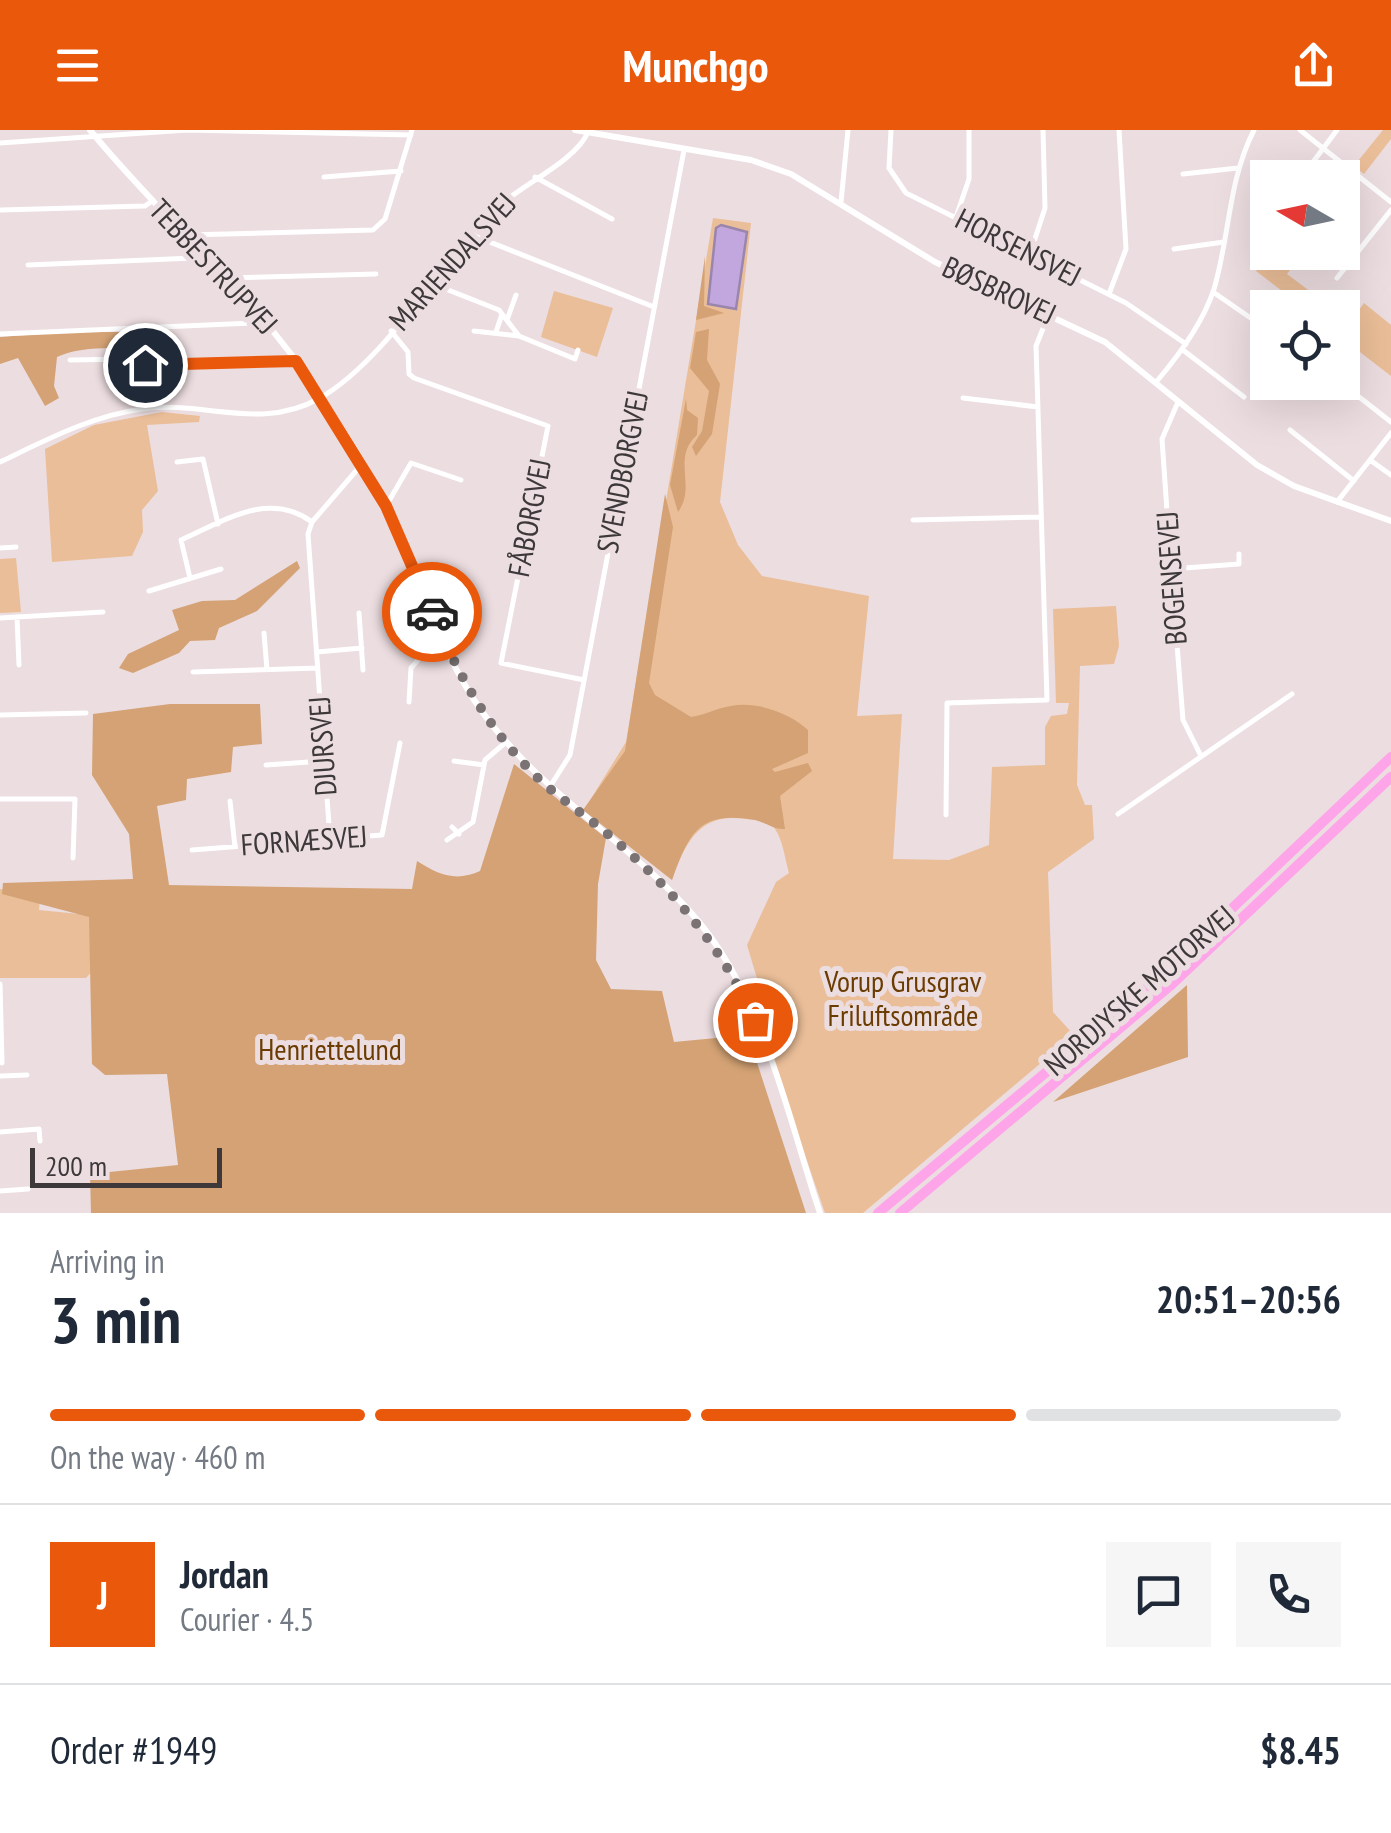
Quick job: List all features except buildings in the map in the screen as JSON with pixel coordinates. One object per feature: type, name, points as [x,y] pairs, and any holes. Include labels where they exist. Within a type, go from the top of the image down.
[{"type":"highway","name":"NORDJYSKE MOTORVEJ","points":[[878,1213],[1161,976],[1391,758]]},
{"type":"highway","name":"NORDJYSKE MOTORVEJ","points":[[900,1213],[1170,986],[1391,777]]},
{"type":"street","name":"BØSBROVEJ","points":[[576,130],[772,166],[840,202],[935,262],[1105,342],[1258,466],[1294,486],[1391,521]]},
{"type":"street","points":[[633,141],[635,130]]},
{"type":"street","points":[[840,202],[848,130]]},
{"type":"street","name":"HORSENSVEJ","points":[[891,130],[890,168],[895,182],[906,193],[1109,294],[1184,346],[1244,397]]},
{"type":"street","points":[[956,217],[969,179],[969,130]]},
{"type":"street","points":[[1030,254],[1044,218],[1043,130]]},
{"type":"street","points":[[1109,294],[1126,249],[1119,130]]},
{"type":"street","points":[[1158,382],[1184,346],[1213,292],[1238,168],[1254,130]]},
{"type":"street","points":[[1300,130],[1391,202]]},
{"type":"street","points":[[1315,160],[1338,130]]},
{"type":"street","points":[[0,143],[134,131],[412,132],[384,219],[373,230],[184,235]]},
{"type":"street","name":"MARIENDALSVEJ","points":[[322,397],[391,331],[491,213],[534,177],[578,150],[588,132]]},
{"type":"street","name":"TEBBESTRUPVEJ","points":[[93,133],[200,254],[265,318],[322,397],[386,506],[466,686],[505,743],[549,788],[660,882],[724,957],[755,1020],[820,1213]]},
{"type":"street","name":"SVENDBORGVEJ","points":[[549,788],[570,755],[684,150]]},
{"type":"street","points":[[1183,174],[1238,168]]},
{"type":"street","points":[[324,177],[401,171]]},
{"type":"street","points":[[534,177],[612,218]]},
{"type":"street","points":[[0,210],[145,206],[152,200]]},
{"type":"street","points":[[1336,278],[1391,210]]},
{"type":"street","points":[[472,235],[654,306]]},
{"type":"street","points":[[1174,249],[1224,242]]},
{"type":"street","points":[[28,264],[194,258],[200,254]]},
{"type":"street","points":[[225,278],[376,274]]},
{"type":"street","points":[[433,284],[504,317],[520,336]]},
{"type":"street","points":[[1213,292],[1250,318]]},
{"type":"street","points":[[496,332],[516,295]]},
{"type":"street","points":[[946,815],[947,703],[1047,700],[1036,346],[1050,313]]},
{"type":"street","points":[[0,334],[253,323],[265,318]]},
{"type":"street","name":"FÅBORGVEJ","points":[[391,331],[404,343],[409,374],[414,378],[548,426],[501,664],[584,680]]},
{"type":"street","points":[[474,331],[520,336],[575,359],[578,350]]},
{"type":"street","points":[[70,360],[133,359],[145,365],[296,361]]},
{"type":"street","points":[[0,462],[73,427],[142,408],[270,416],[322,397]]},
{"type":"street","points":[[963,398],[1038,407]]},
{"type":"street","points":[[1360,398],[1391,422]]},
{"type":"street","name":"BOGENSEVEJ","points":[[1180,400],[1168,416],[1162,439],[1183,720],[1201,756]]},
{"type":"street","points":[[1290,430],[1354,481]]},
{"type":"street","points":[[1337,502],[1391,433]]},
{"type":"street","points":[[176,462],[203,458],[218,524]]},
{"type":"street","points":[[1370,460],[1391,475]]},
{"type":"street","points":[[386,506],[411,463],[461,480]]},
{"type":"street","points":[[190,578],[181,540],[271,505],[297,510],[312,522],[362,464]]},
{"type":"street","points":[[912,520],[1042,517]]},
{"type":"street","name":"DJURSVEJ","points":[[312,522],[308,540],[330,840]]},
{"type":"street","points":[[0,548],[16,547]]},
{"type":"street","points":[[1170,569],[1239,564],[1239,554]]},
{"type":"street","points":[[148,591],[221,569]]},
{"type":"street","points":[[0,618],[103,612]]},
{"type":"street","name":"DJURSVEJ","points":[[359,613],[364,670]]},
{"type":"street","points":[[17,617],[19,665]]},
{"type":"street","points":[[264,633],[266,670]]},
{"type":"street","points":[[409,702],[411,668],[441,634]]},
{"type":"street","name":"DJURSVEJ","points":[[316,652],[362,648]]},
{"type":"street","points":[[193,672],[318,668]]},
{"type":"street","points":[[1118,814],[1292,694]]},
{"type":"street","points":[[0,715],[86,713]]},
{"type":"street","name":"FORNÆSVEJ","points":[[192,850],[386,833],[400,743]]},
{"type":"street","points":[[446,840],[473,822],[484,765],[505,743]]},
{"type":"street","points":[[454,760],[484,765]]},
{"type":"street","points":[[266,765],[324,761]]},
{"type":"street","points":[[0,799],[75,798],[73,858]]},
{"type":"street","points":[[230,801],[235,846]]},
{"type":"street","points":[[452,826],[458,834]]},
{"type":"street","points":[[0,984],[2,1063]]},
{"type":"street","points":[[0,1076],[27,1074]]},
{"type":"street","points":[[0,1132],[39,1129],[40,1140]]},
{"type":"street","points":[[0,1192],[28,1189]]},
{"type":"green space","points":[[1383,130],[1391,130],[1391,139],[1364,174],[1359,160]]},
{"type":"green space","name":"Vorup Grusgrav Friluftsområde","points":[[713,218],[751,223],[720,502],[738,545],[762,576],[869,596],[857,716],[902,714],[893,859],[949,860],[989,845],[992,767],[1045,765],[1045,727],[1051,716],[1067,714],[1069,703],[1056,703],[1053,609],[1116,606],[1119,646],[1114,664],[1080,666],[1077,785],[1085,805],[1092,805],[1094,839],[1048,872],[1053,1012],[1074,1035],[863,1213],[825,1213],[761,1028],[757,1009],[762,995],[747,945],[776,882],[789,873],[775,829],[762,821],[730,818],[706,825],[689,842],[672,880],[584,810],[626,742]]},
{"type":"green space","points":[[705,256],[704,306],[724,313],[696,320]]},
{"type":"green space","points":[[1290,270],[1287,274],[1308,290],[1281,290],[1256,271]]},
{"type":"green space","points":[[554,291],[613,308],[597,357],[541,337]]},
{"type":"green space","points":[[1364,303],[1391,325],[1391,376],[1360,352],[1360,308]]},
{"type":"green space","points":[[709,329],[707,360],[720,384],[712,434],[696,456],[692,447],[702,431],[709,391],[690,368],[696,332]]},
{"type":"green space","points":[[137,332],[138,346],[87,349],[57,357],[54,386],[59,398],[45,406],[18,358],[0,364],[0,337]]},
{"type":"green space","points":[[686,399],[687,410],[698,418],[697,435],[686,453],[685,492],[678,512],[670,485]]},
{"type":"green space","points":[[162,412],[200,416],[199,422],[147,425],[158,491],[142,510],[143,532],[132,556],[52,562],[45,449],[94,425]]},
{"type":"green space","points":[[665,494],[673,527],[649,683],[655,695],[691,717],[741,705],[783,714],[808,730],[808,753],[772,769],[775,772],[808,763],[812,771],[780,796],[785,829],[736,818],[709,822],[691,837],[672,880],[583,810],[625,751]]},
{"type":"green space","points":[[16,558],[21,612],[0,613],[0,559]]},
{"type":"green space","points":[[297,561],[300,568],[257,611],[219,628],[215,640],[190,641],[179,653],[133,673],[119,668],[128,654],[179,630],[172,610],[202,601],[235,600]]},
{"type":"green space","name":"Henriettelund","points":[[170,704],[260,704],[262,744],[233,747],[231,772],[187,779],[186,800],[157,806],[169,885],[412,889],[417,861],[448,875],[480,871],[514,764],[606,838],[598,884],[596,960],[611,989],[662,991],[674,1042],[748,1035],[806,1213],[91,1213],[90,1174],[178,1165],[167,1074],[105,1075],[92,1064],[89,917],[2,894],[3,883],[133,879],[129,834],[92,775],[93,714]]},
{"type":"green space","points":[[0,889],[40,898],[39,910],[89,915],[96,967],[86,978],[0,978]]},
{"type":"green space","points":[[1187,985],[1188,1057],[1053,1102]]},
{"type":"shaded area","points":[[721,225],[747,232],[736,309],[708,304],[716,228]]},
{"type":"way so far","points":[[432,612],[466,686],[505,743],[544,784],[621,845],[699,922],[724,957],[755,1020]]},
{"type":"route","points":[[145,365],[296,361],[322,397],[386,506],[432,612]]}]
